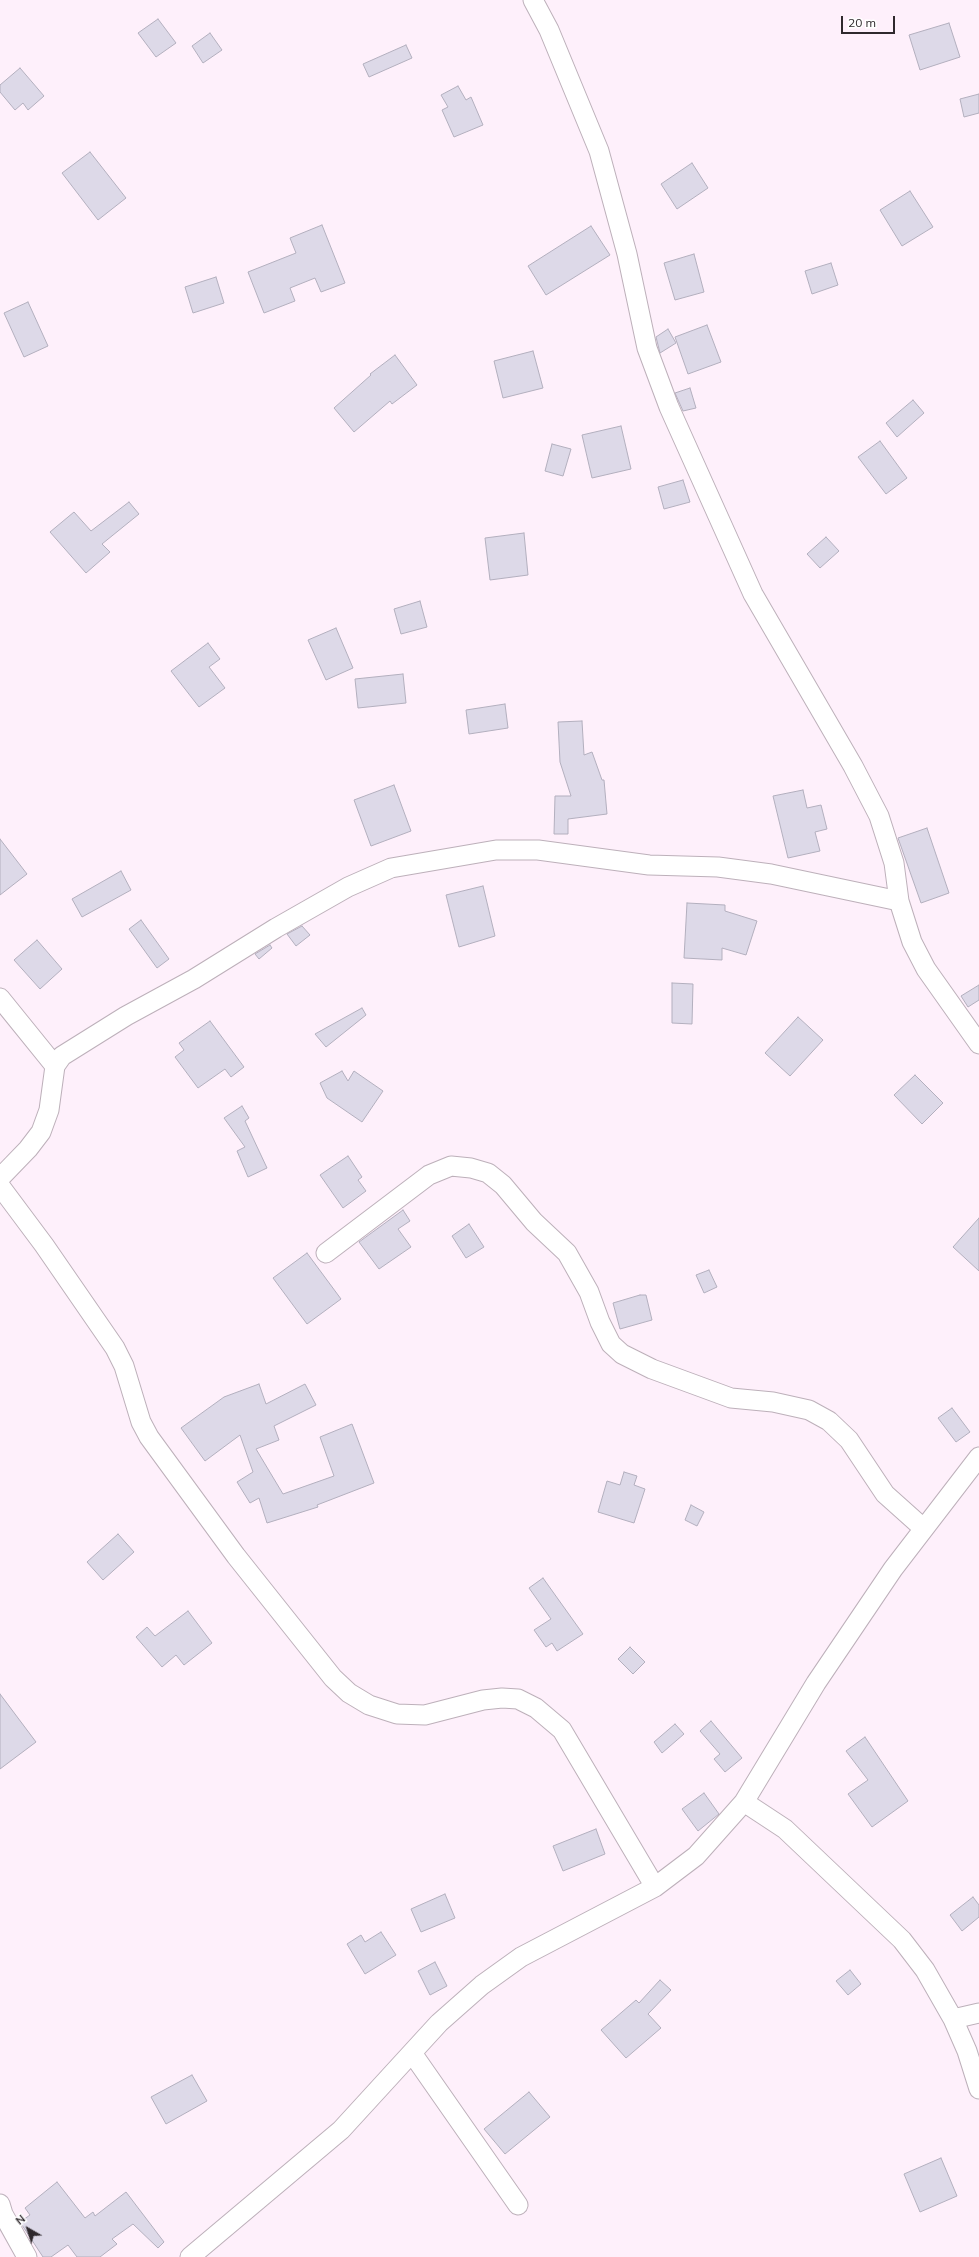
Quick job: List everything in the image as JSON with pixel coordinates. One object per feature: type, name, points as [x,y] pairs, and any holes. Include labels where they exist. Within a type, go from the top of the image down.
[{"type":"street","points":[[533,0],[549,30],[599,151],[628,254],[647,348],[669,408],[753,594],[879,816],[894,863],[899,901],[912,942],[926,969],[979,1044]]},
{"type":"street","points":[[0,1178],[28,1149],[41,1132],[49,1110],[55,1066],[67,1052],[126,1016],[194,979],[276,928],[348,887],[392,868],[496,850],[538,850],[649,865],[718,867],[771,874],[899,901]]},
{"type":"street","points":[[0,998],[55,1066]]},
{"type":"street","points":[[326,1253],[429,1175],[451,1166],[471,1168],[488,1173],[503,1185],[534,1222],[567,1253],[589,1292],[600,1322],[611,1344],[622,1354],[652,1369],[731,1398],[773,1402],[809,1410],[829,1421],[849,1440],[885,1494],[923,1528]]},
{"type":"street","points":[[0,1186],[44,1245],[116,1348],[124,1366],[141,1422],[149,1437],[236,1556],[333,1678],[349,1693],[369,1705],[398,1714],[425,1714],[483,1700],[502,1698],[518,1699],[536,1708],[562,1730],[656,1887]]},
{"type":"street","points":[[190,2257],[341,2130],[439,2023],[482,1985],[521,1957],[656,1887],[696,1856],[744,1802],[816,1683],[893,1569],[979,1457]]},
{"type":"street","points":[[744,1802],[785,1829],[902,1940],[926,1970],[953,2019],[967,2051],[979,2089]]},
{"type":"street","points":[[953,2019],[979,2013]]},
{"type":"street","points":[[412,2053],[518,2205]]},
{"type":"street","points":[[0,2204],[3,2214],[27,2257]]},
{"type":"building","points":[[158,19],[176,43],[156,57],[138,33]]},
{"type":"building","points":[[949,23],[960,57],[920,70],[909,35]]},
{"type":"building","points":[[210,33],[222,50],[203,63],[192,46]]},
{"type":"building","points":[[406,45],[412,58],[369,77],[363,64]]},
{"type":"building","points":[[20,68],[44,96],[28,110],[23,103],[15,110],[0,92],[0,85]]},
{"type":"building","points":[[458,86],[466,100],[471,97],[483,125],[454,137],[442,110],[448,107],[441,95]]},
{"type":"building","points":[[979,94],[979,113],[964,117],[960,99]]},
{"type":"building","points":[[90,152],[126,198],[98,220],[62,173]]},
{"type":"building","points":[[692,163],[708,188],[677,209],[661,184]]},
{"type":"building","points":[[910,191],[933,227],[902,246],[880,210]]},
{"type":"building","points":[[322,225],[345,283],[321,292],[315,278],[290,288],[295,301],[264,313],[248,272],[296,253],[290,238]]},
{"type":"building","points":[[591,226],[610,255],[546,295],[528,266]]},
{"type":"building","points":[[694,254],[704,292],[675,300],[664,263]]},
{"type":"building","points":[[831,263],[838,285],[812,294],[805,271]]},
{"type":"building","points":[[216,277],[224,303],[193,313],[185,287]]},
{"type":"building","points":[[28,302],[48,346],[24,357],[4,313]]},
{"type":"building","points":[[707,325],[721,362],[688,374],[675,337]]},
{"type":"building","points":[[668,329],[676,343],[660,353],[656,337]]},
{"type":"building","points":[[533,351],[543,388],[503,398],[494,361]]},
{"type":"building","points":[[395,355],[417,385],[392,404],[390,401],[354,432],[334,408],[371,375],[370,374]]},
{"type":"building","points":[[690,388],[696,408],[683,411],[675,393]]},
{"type":"building","points":[[913,400],[924,413],[897,437],[886,423]]},
{"type":"building","points":[[621,426],[631,469],[592,478],[582,435]]},
{"type":"building","points":[[880,441],[907,478],[886,494],[858,457]]},
{"type":"building","points":[[552,444],[571,449],[563,476],[545,471]]},
{"type":"building","points":[[683,480],[690,502],[664,509],[658,487]]},
{"type":"building","points":[[129,502],[139,514],[102,544],[110,552],[86,573],[50,532],[74,512],[91,531]]},
{"type":"building","points":[[524,533],[528,575],[490,580],[485,538]]},
{"type":"building","points":[[826,537],[839,551],[820,568],[807,554]]},
{"type":"building","points":[[420,601],[427,627],[401,634],[394,609]]},
{"type":"building","points":[[336,628],[353,668],[326,680],[308,640]]},
{"type":"building","points":[[208,643],[220,659],[209,667],[225,688],[199,707],[171,671]]},
{"type":"building","points":[[403,674],[406,703],[358,708],[355,679]]},
{"type":"building","points":[[505,704],[508,728],[469,734],[466,710]]},
{"type":"building","points":[[582,721],[584,755],[592,752],[602,780],[604,780],[607,814],[568,819],[568,834],[554,834],[555,796],[571,796],[560,762],[558,722]]},
{"type":"building","points":[[394,785],[411,831],[371,846],[354,800]]},
{"type":"building","points":[[803,790],[807,808],[821,805],[827,829],[815,832],[820,851],[788,858],[773,796]]},
{"type":"building","points":[[927,828],[949,893],[921,903],[898,838]]},
{"type":"building","points":[[0,839],[27,874],[0,895]]},
{"type":"building","points":[[121,871],[131,890],[82,917],[72,899]]},
{"type":"building","points":[[483,886],[495,936],[459,947],[446,895]]},
{"type":"building","points":[[687,903],[725,905],[725,911],[757,921],[746,955],[722,948],[722,960],[684,958]]},
{"type":"building","points":[[141,920],[169,959],[157,968],[129,929]]},
{"type":"building","points":[[302,926],[310,935],[296,946],[287,934]]},
{"type":"building","points":[[37,940],[62,969],[40,989],[14,960]]},
{"type":"building","points":[[270,945],[272,948],[259,959],[255,954]]},
{"type":"building","points":[[672,983],[693,984],[692,1024],[672,1023]]},
{"type":"building","points":[[979,985],[979,1000],[968,1007],[961,996]]},
{"type":"building","points":[[362,1008],[366,1015],[326,1047],[315,1034]]},
{"type":"building","points":[[798,1017],[823,1040],[790,1076],[765,1053]]},
{"type":"building","points":[[210,1021],[244,1067],[231,1077],[225,1069],[198,1088],[175,1057],[184,1050],[179,1043]]},
{"type":"building","points":[[342,1071],[348,1081],[354,1071],[383,1091],[362,1122],[327,1098],[320,1083]]},
{"type":"building","points":[[915,1075],[943,1103],[922,1124],[894,1095]]},
{"type":"building","points":[[242,1106],[249,1118],[245,1121],[267,1168],[248,1177],[237,1151],[245,1147],[224,1118]]},
{"type":"building","points":[[348,1156],[362,1177],[358,1180],[366,1191],[343,1208],[320,1175]]},
{"type":"building","points":[[403,1210],[410,1221],[398,1229],[411,1247],[379,1269],[359,1242]]},
{"type":"building","points":[[979,1218],[979,1271],[953,1247]]},
{"type":"building","points":[[469,1224],[484,1247],[466,1258],[452,1236]]},
{"type":"building","points":[[307,1253],[341,1299],[307,1324],[273,1278]]},
{"type":"building","points":[[709,1270],[717,1287],[704,1293],[696,1275]]},
{"type":"building","points":[[640,1295],[646,1295],[652,1320],[620,1329],[613,1303]]},
{"type":"building","points":[[259,1384],[266,1404],[305,1384],[316,1405],[274,1426],[279,1440],[256,1449],[283,1494],[334,1476],[320,1437],[352,1424],[374,1483],[317,1505],[318,1507],[267,1523],[259,1498],[250,1503],[237,1482],[253,1472],[240,1435],[205,1461],[181,1428],[224,1397]]},
{"type":"building","points":[[952,1408],[970,1432],[956,1442],[938,1418]]},
{"type":"building","points":[[624,1472],[637,1476],[634,1485],[645,1489],[634,1523],[598,1512],[607,1481],[620,1485]]},
{"type":"building","points":[[691,1505],[704,1512],[697,1526],[685,1520]]},
{"type":"building","points":[[118,1534],[134,1552],[103,1580],[87,1562]]},
{"type":"building","points":[[543,1578],[583,1634],[557,1651],[552,1643],[546,1647],[534,1630],[551,1619],[529,1588]]},
{"type":"building","points":[[188,1611],[212,1643],[184,1665],[176,1655],[162,1667],[136,1637],[147,1627],[155,1636]]},
{"type":"building","points":[[630,1647],[645,1662],[633,1674],[618,1659]]},
{"type":"building","points":[[0,1694],[36,1742],[0,1769]]},
{"type":"building","points":[[711,1721],[742,1758],[725,1772],[714,1759],[720,1754],[700,1731]]},
{"type":"building","points":[[675,1724],[684,1734],[662,1753],[654,1742]]},
{"type":"building","points":[[865,1737],[908,1801],[872,1827],[848,1794],[868,1780],[846,1751]]},
{"type":"building","points":[[704,1793],[719,1814],[698,1831],[682,1809]]},
{"type":"building","points":[[596,1829],[605,1854],[563,1871],[553,1846]]},
{"type":"building","points":[[445,1894],[455,1918],[421,1932],[411,1909]]},
{"type":"building","points":[[973,1897],[979,1905],[979,1917],[962,1931],[950,1915]]},
{"type":"building","points":[[381,1932],[396,1955],[365,1974],[347,1944],[361,1935],[365,1942]]},
{"type":"building","points":[[435,1962],[447,1986],[430,1995],[418,1971]]},
{"type":"building","points":[[850,1970],[861,1984],[848,1995],[836,1981]]},
{"type":"building","points":[[660,1980],[671,1990],[648,2014],[661,2028],[626,2058],[601,2030],[636,2000],[639,2003]]},
{"type":"building","points":[[192,2075],[207,2101],[166,2124],[151,2097]]},
{"type":"building","points":[[529,2092],[550,2117],[505,2154],[484,2129]]},
{"type":"building","points":[[941,2158],[957,2196],[920,2212],[904,2174]]},
{"type":"building","points":[[57,2182],[85,2218],[93,2212],[95,2216],[126,2192],[164,2242],[158,2248],[133,2224],[112,2239],[117,2244],[100,2257],[77,2257],[68,2245],[51,2257],[43,2257],[20,2222],[30,2215],[25,2208]]}]
